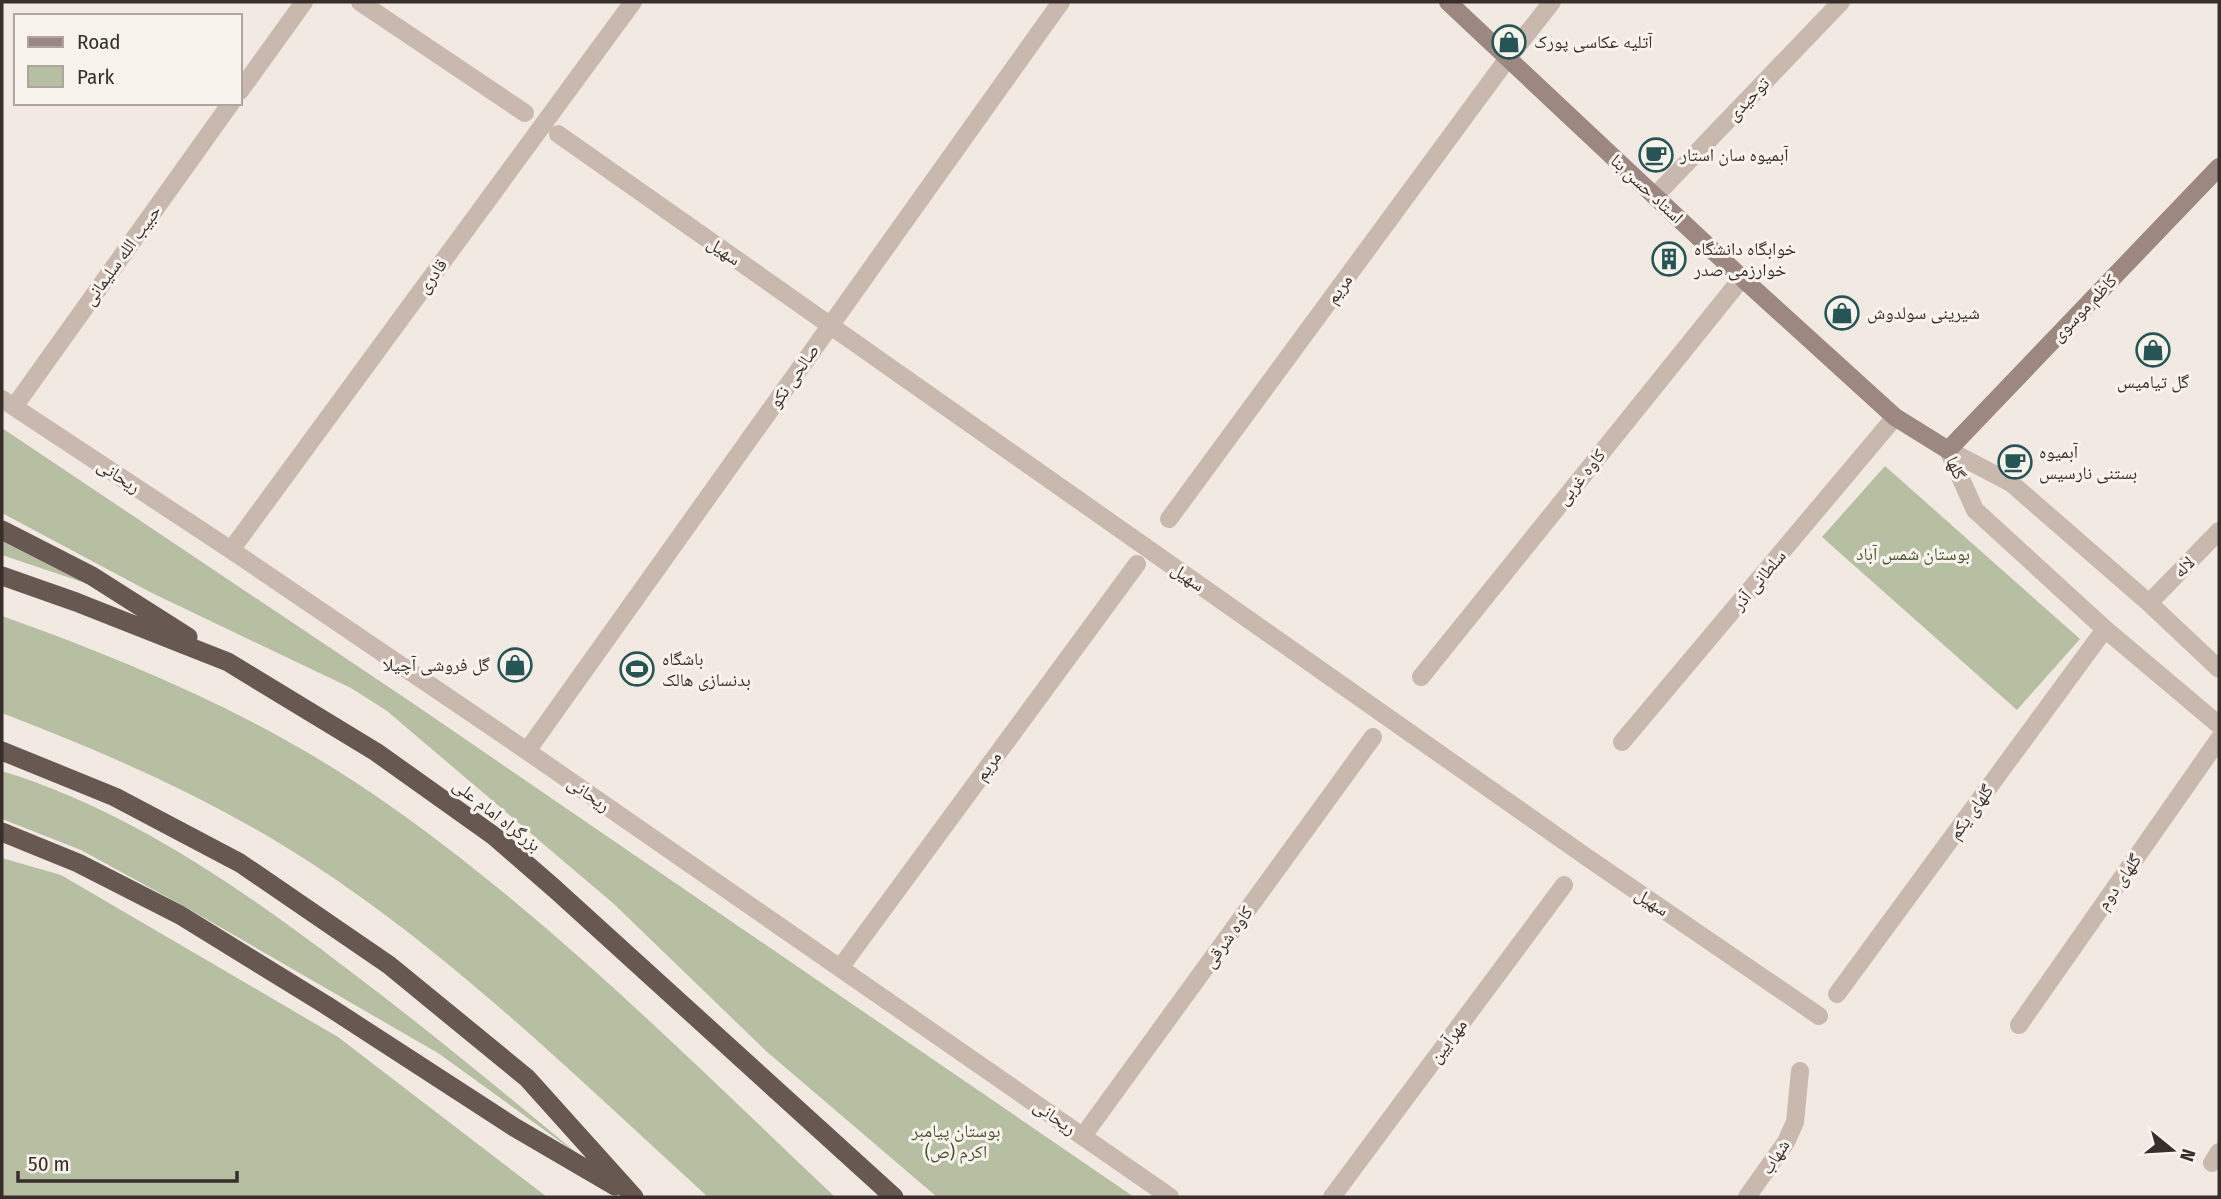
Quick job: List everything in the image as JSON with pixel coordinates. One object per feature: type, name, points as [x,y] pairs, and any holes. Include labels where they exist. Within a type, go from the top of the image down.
[{"type":"highway","points":[[2,530],[92,576],[228,662]]},
{"type":"highway","name":"بزرگراه امام علی","points":[[2,576],[228,662],[376,751],[494,836],[894,1197]]},
{"type":"highway","points":[[2,751],[116,797],[240,863],[389,965],[527,1078],[633,1197]]},
{"type":"highway","points":[[2,832],[78,863],[180,915],[326,1005],[514,1127],[633,1197]]},
{"type":"main road","name":"استاد حسن بنا","points":[[1448,2],[1742,278],[1895,417],[1948,450]]},
{"type":"main road","name":"کاظم موسوی","points":[[1948,450],[2219,167]]},
{"type":"street","points":[[242,88],[304,2]]},
{"type":"street","points":[[360,2],[525,113]]},
{"type":"street","name":"قادری","points":[[231,550],[633,2]]},
{"type":"street","name":"صالحی نکو","points":[[527,751],[1061,2]]},
{"type":"street","name":"مریم","points":[[1170,519],[1508,58],[1552,2]]},
{"type":"street","name":"توحیدی","points":[[1655,196],[1841,2]]},
{"type":"street","name":"حبیب الله سلیمانی","points":[[8,403],[230,105]]},
{"type":"street","name":"سهیل","points":[[558,134],[1585,856],[1819,1016]]},
{"type":"street","name":"کاوه غربی","points":[[1421,677],[1742,278]]},
{"type":"street","name":"ریحانی","points":[[8,403],[527,751],[1170,1197]]},
{"type":"street","name":"سلطانی آذر","points":[[1622,742],[1895,417]]},
{"type":"street","name":"گلها","points":[[1948,450],[2011,483],[2149,603],[2219,669]]},
{"type":"street","name":"گلها","points":[[1948,450],[1975,510],[2105,629],[2219,726]]},
{"type":"street","name":"لاله","points":[[2149,603],[2219,531]]},
{"type":"street","name":"مریم","points":[[840,968],[1137,564]]},
{"type":"street","name":"گلهای یکم","points":[[1837,994],[2105,629]]},
{"type":"street","name":"کاوه شرقی","points":[[1083,1136],[1373,737]]},
{"type":"street","name":"گلهای دوم","points":[[2018,1025],[2219,739]]},
{"type":"street","name":"مهرآیین","points":[[1332,1197],[1564,884]]},
{"type":"street","name":"شهاب","points":[[1747,1197],[1786,1143],[1795,1122],[1800,1071]]},
{"type":"green space","name":"بوستان پیامبر اکرم (ص)","points":[[2,428],[411,702],[1134,1197],[937,1197],[766,1051],[614,904],[387,711],[351,688],[152,593],[2,513]]},
{"type":"green space","name":"بوستان شمس آباد","points":[[1885,466],[2080,639],[2017,710],[1822,537]]},
{"type":"green space","points":[[2,537],[88,584],[2,555]]},
{"type":"green space","points":[[2,616],[98,652],[193,693],[285,740],[373,794],[435,838],[554,935],[668,1038],[835,1197],[708,1197],[516,1022],[416,938],[364,899],[274,840],[199,799],[82,745],[2,713]]},
{"type":"green space","points":[[2,771],[49,787],[94,807],[138,829],[222,879],[372,988],[579,1155],[438,1053],[81,850],[2,819]]},
{"type":"green space","points":[[2,858],[61,875],[338,1037],[547,1197],[2,1197]]},
{"type":"place","name":"آتلیه عکاسی پورک","points":[[1509,42]]},
{"type":"place","name":"آبمیوه سان استار","points":[[1656,155]]},
{"type":"place","name":"خوابگاه دانشگاه خوارزمی صدر","points":[[1669,259]]},
{"type":"place","name":"شیرینی سولدوش","points":[[1842,313]]},
{"type":"place","name":"گل تیامیس","points":[[2153,350]]},
{"type":"place","name":"آبمیوه بستنی نارسیس","points":[[2015,462]]},
{"type":"place","name":"گل فروشی آچیلا","points":[[515,665]]},
{"type":"place","name":"باشگاه بدنسازی هالک","points":[[637,669]]}]
